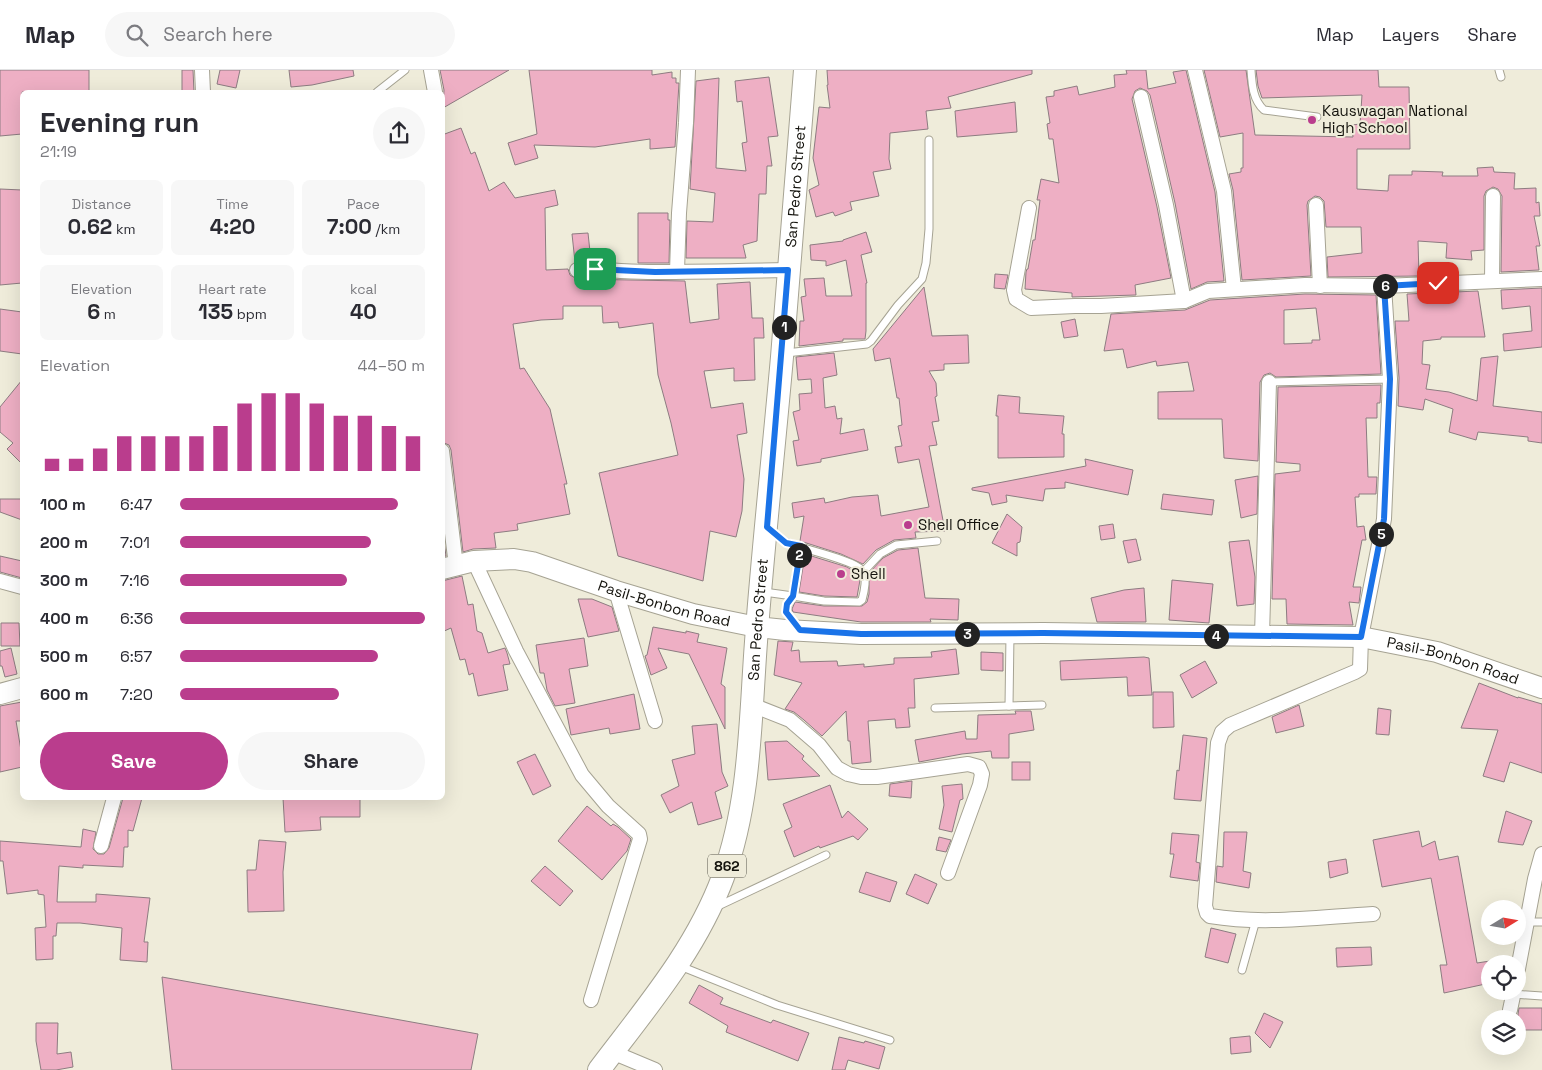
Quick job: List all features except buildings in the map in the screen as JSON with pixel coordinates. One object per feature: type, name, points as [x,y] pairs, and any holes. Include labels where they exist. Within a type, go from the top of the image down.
[{"type":"main road","name":"San Pedro Street","points":[[599,1070],[678,965],[709,910],[728,862],[740,811],[747,763],[805,70]]},
{"type":"street","points":[[202,70],[203,90]]},
{"type":"street","points":[[431,70],[435,90]]},
{"type":"street","points":[[677,271],[688,70]]},
{"type":"street","points":[[1195,70],[1224,191],[1234,289]]},
{"type":"street","points":[[1141,97],[1166,205],[1184,301]]},
{"type":"street","points":[[1492,280],[1493,196]]},
{"type":"street","points":[[1316,205],[1320,286]]},
{"type":"street","points":[[1029,208],[1014,290],[1016,299],[1032,308],[1184,301],[1208,290],[1384,286],[1542,279]]},
{"type":"street","points":[[577,270],[788,270]]},
{"type":"street","points":[[1373,914],[1276,921],[1210,916],[1206,910],[1218,743],[1222,732],[1230,725],[1360,668],[1361,637],[1384,519],[1390,379],[1384,286]]},
{"type":"street","points":[[1262,636],[1269,382]]},
{"type":"street","points":[[445,472],[458,565],[516,651],[582,775],[608,806],[639,834],[640,839],[591,1000]]},
{"type":"street","name":"Pasil-Bonbon Road","points":[[458,565],[514,559],[532,562],[616,592],[693,614],[757,627],[861,634],[1361,637],[1437,652],[1540,684]]},
{"type":"street","points":[[0,581],[20,586]]},
{"type":"street","points":[[616,592],[655,721]]},
{"type":"street","points":[[0,694],[20,689]]},
{"type":"street","points":[[752,705],[790,720],[819,745],[837,768],[848,774],[861,777],[877,777],[968,764],[979,767],[982,774],[980,785],[948,873]]},
{"type":"street","points":[[101,846],[113,800]]},
{"type":"street","points":[[1526,922],[1542,854]]},
{"type":"street","points":[[1510,1010],[1512,1000]]},
{"type":"street","points":[[612,1052],[654,1070]]},
{"type":"lane","points":[[380,90],[405,70]]},
{"type":"lane","points":[[1250,70],[1258,104],[1264,110],[1317,117]]},
{"type":"lane","points":[[782,353],[868,344],[898,305],[922,279],[926,263],[929,229],[929,140]]},
{"type":"lane","points":[[1269,382],[1390,379]]},
{"type":"lane","points":[[767,527],[786,543],[801,546],[852,564],[864,571]]},
{"type":"lane","points":[[864,571],[880,554],[896,545],[937,541]]},
{"type":"lane","points":[[800,630],[786,612],[787,604],[793,596],[801,546]]},
{"type":"lane","points":[[761,592],[824,601],[859,602],[863,597],[864,571]]},
{"type":"lane","points":[[1009,706],[1010,634]]},
{"type":"lane","points":[[935,708],[1042,705]]},
{"type":"lane","points":[[709,910],[826,856]]},
{"type":"lane","points":[[1242,970],[1256,920]]},
{"type":"lane","points":[[1526,922],[1542,922]]},
{"type":"lane","points":[[678,965],[777,1005],[890,1040]]},
{"type":"lane","points":[[1526,994],[1542,996]]},
{"type":"place","name":"Kauswagan National High School","points":[[1312,120]]},
{"type":"place","name":"Shell Office","points":[[908,525]]},
{"type":"place","name":"Shell","points":[[841,574]]},
{"type":"route","points":[[595,269],[655,272],[788,270],[767,527],[786,543],[801,546],[793,596],[787,604],[786,612],[795,626],[800,630],[840,634],[1043,633],[1361,637],[1384,519],[1390,379],[1384,286],[1438,283]]}]
